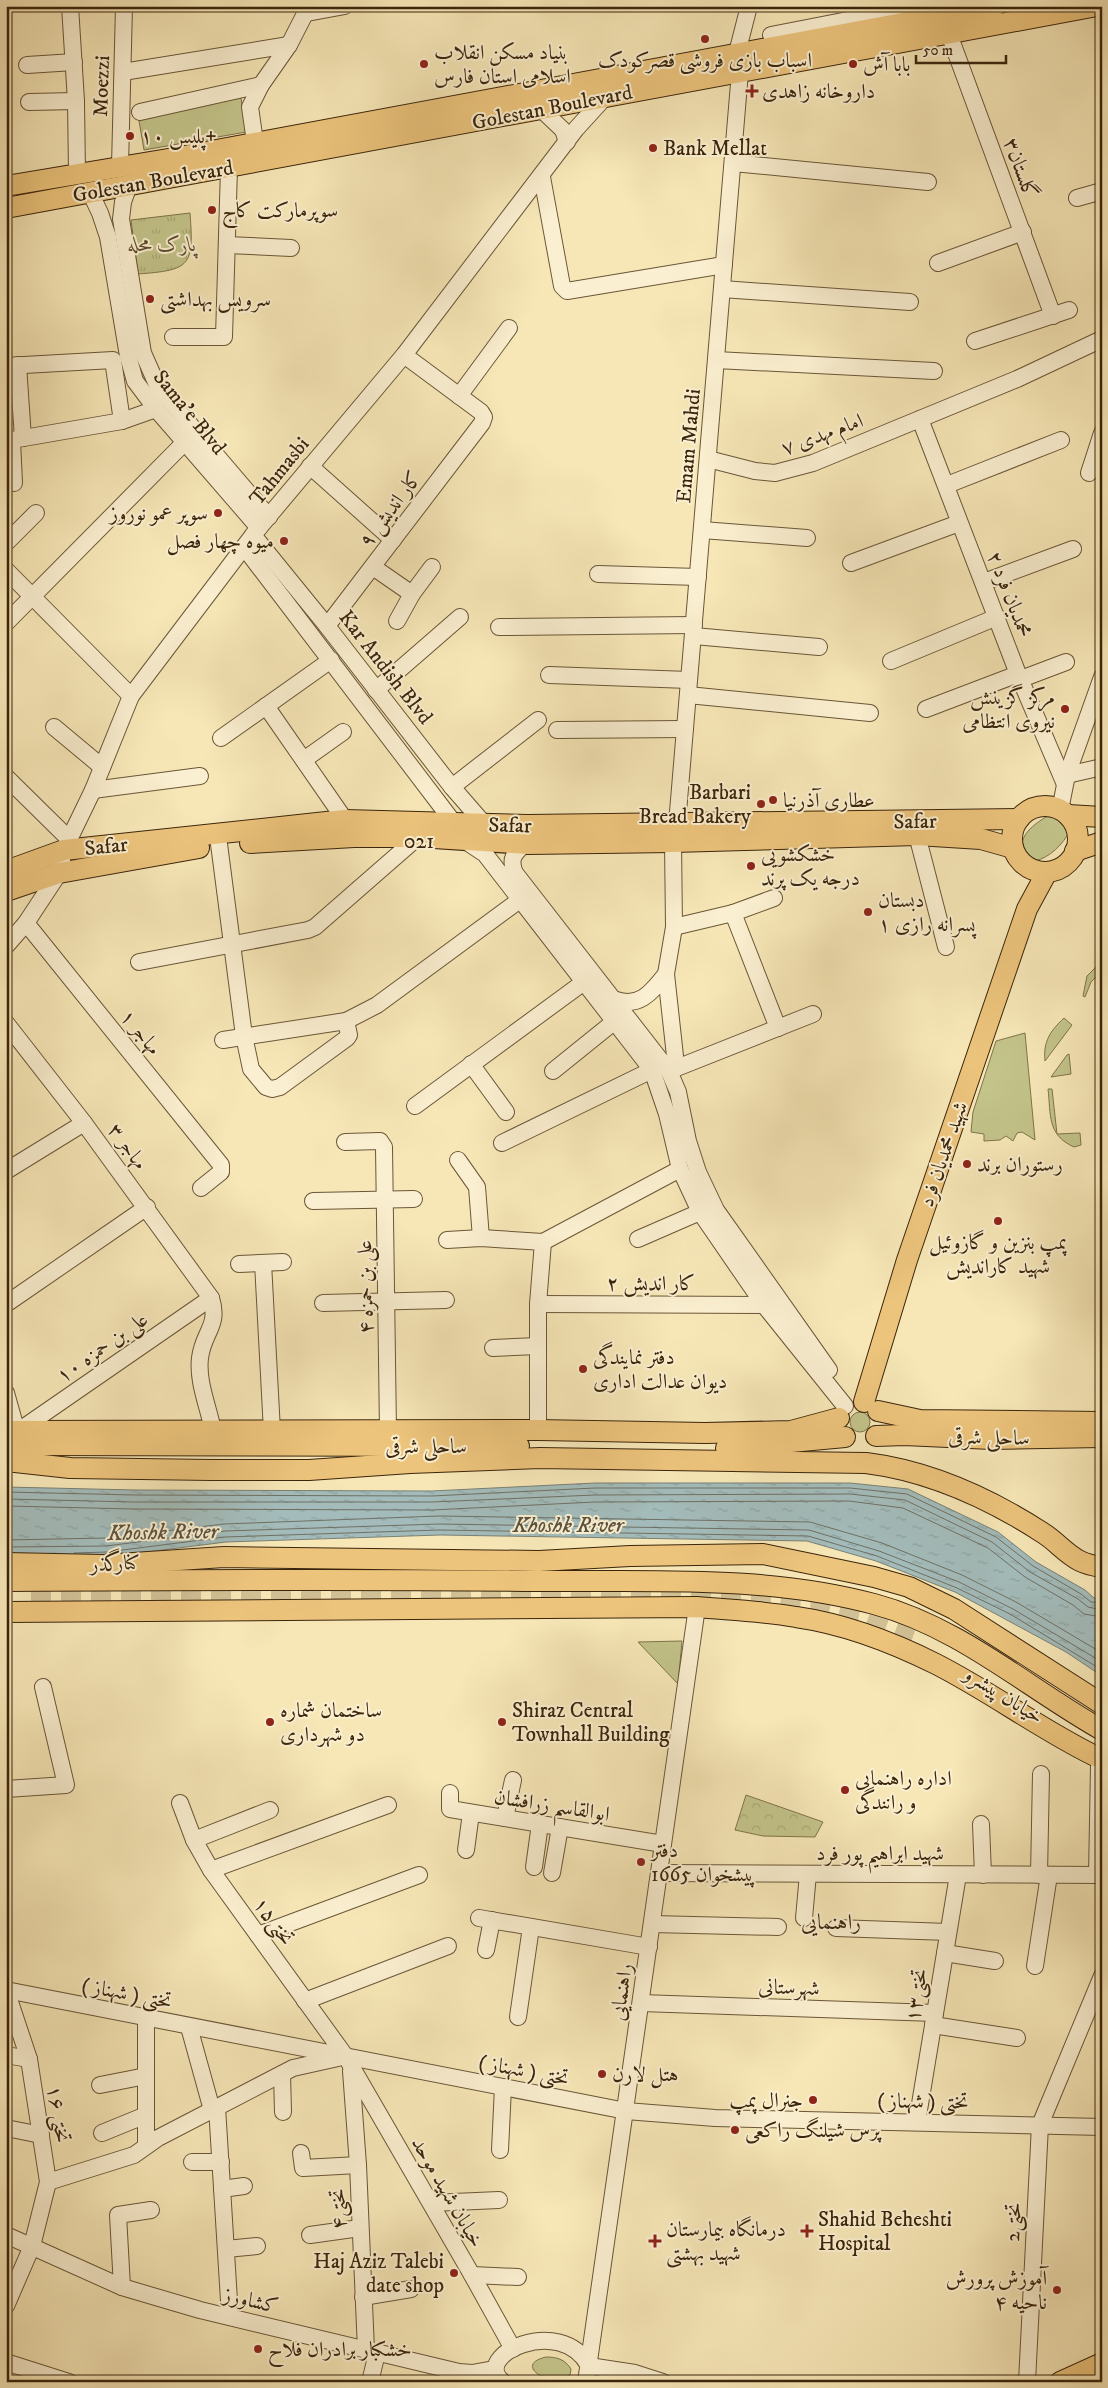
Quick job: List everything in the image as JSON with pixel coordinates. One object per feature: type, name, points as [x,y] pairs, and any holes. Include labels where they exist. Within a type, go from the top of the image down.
[{"type":"main road","name":"Golestan Boulevard","points":[[6,186],[877,37],[995,6]]},
{"type":"main road","name":"Golestan Boulevard","points":[[877,37],[949,34],[1097,6]]},
{"type":"main road","name":"Golestan Boulevard","points":[[6,208],[541,109],[606,96],[738,62]]},
{"type":"main road","points":[[203,151],[208,171]]},
{"type":"main road","points":[[1064,812],[1076,828],[1077,844],[1075,851],[1064,866],[1047,872],[1036,871],[1026,866],[1018,858],[1013,848],[1012,833],[1019,819],[1034,808],[1052,807],[1064,812],[1102,817]]},
{"type":"main road","name":"Safar","points":[[6,891],[59,873],[219,844],[354,837],[418,838],[524,844],[675,833],[1019,819]]},
{"type":"main road","name":"Safar","points":[[6,871],[67,845],[345,820],[675,833],[917,835],[981,839],[1013,848]]},
{"type":"main road","points":[[1075,851],[1102,842]]},
{"type":"main road","points":[[1026,866],[1027,909]]},
{"type":"main road","points":[[1027,909],[1047,872]]},
{"type":"main road","name":"شهید محمدیان فرد","points":[[876,1436],[881,1424],[854,1412],[1027,909]]},
{"type":"main road","name":"ساحلی شرقی","points":[[10,1446],[213,1431],[538,1430],[705,1433],[791,1431],[854,1412],[920,1420],[1102,1422]]},
{"type":"main road","name":"ساحلی شرقی","points":[[854,1412],[857,1443],[864,1443],[876,1436],[904,1435],[992,1439],[1102,1437]]},
{"type":"main road","name":"ساحلی شرقی","points":[[10,1446],[357,1445],[740,1448],[854,1412]]},
{"type":"main road","points":[[10,1446],[70,1468],[309,1470],[410,1463],[540,1458],[866,1462],[905,1469],[965,1490],[1043,1533],[1080,1561],[1102,1568]]},
{"type":"main road","points":[[224,1557],[538,1561],[630,1556],[763,1554],[874,1577],[909,1587],[954,1609],[1102,1704]]},
{"type":"main road","points":[[224,1557],[266,1566],[430,1568],[481,1571],[510,1580]]},
{"type":"main road","name":"کنارگذر","points":[[6,1563],[103,1565],[224,1557]]},
{"type":"main road","points":[[6,1604],[52,1606],[57,1580]]},
{"type":"main road","points":[[57,1580],[68,1613]]},
{"type":"main road","points":[[6,1581],[510,1580],[753,1584],[831,1594],[882,1607],[950,1634],[1014,1672],[1102,1730]]},
{"type":"main road","points":[[6,1594],[68,1613],[697,1607],[796,1616],[841,1626],[870,1636],[904,1639]]},
{"type":"main road","points":[[6,1612],[37,1604]]},
{"type":"main road","points":[[870,1636],[881,1629],[884,1623],[882,1607]]},
{"type":"main road","points":[[902,1614],[891,1625],[889,1633],[904,1639]]},
{"type":"main road","name":"خیابان پیشرو","points":[[904,1639],[947,1646],[1062,1719],[1102,1740]]},
{"type":"main road","name":"خیابان پیشرو","points":[[904,1639],[942,1657],[978,1678],[1101,1758]]},
{"type":"main road","points":[[1060,2382],[1102,2363]]},
{"type":"street","points":[[70,6],[76,101],[76,174]]},
{"type":"street","name":"Moezzi","points":[[120,166],[124,6]]},
{"type":"street","points":[[255,142],[250,107],[261,85],[289,44],[308,10],[345,6]]},
{"type":"street","name":"Emam Mahdi","points":[[669,1071],[675,1056],[666,974],[674,928],[675,833],[694,631],[733,163],[738,62],[749,6]]},
{"type":"street","points":[[771,35],[837,13],[920,6]]},
{"type":"street","name":"گلستان۳","points":[[949,34],[1053,316]]},
{"type":"street","points":[[123,72],[289,44]]},
{"type":"street","points":[[27,65],[74,62]]},
{"type":"street","points":[[140,112],[261,85]]},
{"type":"street","name":"Tahmasbi","points":[[59,873],[67,845],[93,790],[131,696],[256,532],[404,355],[567,142],[606,96]]},
{"type":"street","points":[[29,102],[76,101]]},
{"type":"street","points":[[541,109],[563,130],[567,142]]},
{"type":"street","points":[[733,163],[928,182]]},
{"type":"street","points":[[173,337],[224,337],[229,168]]},
{"type":"street","points":[[542,177],[562,286],[567,291],[724,265]]},
{"type":"street","name":"Sama'e Blvd","points":[[129,185],[123,202],[116,236],[128,356],[135,381],[186,442],[256,532]]},
{"type":"street","points":[[1077,198],[1102,191]]},
{"type":"street","name":"Sama'e Blvd","points":[[90,192],[100,213],[116,236],[143,353],[150,372],[158,387],[256,532]]},
{"type":"street","points":[[938,263],[1023,232]]},
{"type":"street","points":[[227,245],[291,248]]},
{"type":"street","points":[[722,289],[910,302]]},
{"type":"street","points":[[975,341],[1069,310]]},
{"type":"street","points":[[404,355],[459,396],[509,328]]},
{"type":"street","name":"۷ امام مهدی","points":[[708,459],[755,471],[775,473],[813,463],[1017,379],[1102,340]]},
{"type":"street","points":[[23,438],[12,365],[113,360],[122,421]]},
{"type":"street","points":[[716,360],[934,371]]},
{"type":"street","name":"۹ کار اندیش","points":[[327,626],[482,423],[484,417],[481,412],[459,396]]},
{"type":"street","points":[[14,483],[12,440],[122,421],[156,408]]},
{"type":"street","name":"۲ محمدیان فرد","points":[[920,419],[1020,676],[1065,779]]},
{"type":"street","points":[[1089,473],[1102,433]]},
{"type":"street","points":[[946,485],[1061,440]]},
{"type":"street","points":[[6,623],[33,598],[186,442]]},
{"type":"street","points":[[310,466],[393,540]]},
{"type":"street","points":[[6,543],[36,513]]},
{"type":"street","points":[[851,563],[959,523]]},
{"type":"street","points":[[702,530],[807,538]]},
{"type":"street","name":"Kar Andish Blvd","points":[[256,532],[452,788],[485,825]]},
{"type":"street","name":"Kar Andish Blvd","points":[[256,532],[331,660],[454,823]]},
{"type":"street","points":[[984,582],[1073,549]]},
{"type":"street","points":[[372,567],[412,594]]},
{"type":"street","points":[[397,621],[412,594],[432,568]]},
{"type":"street","points":[[6,570],[131,696]]},
{"type":"street","points":[[598,574],[698,576]]},
{"type":"street","points":[[376,690],[460,617]]},
{"type":"street","points":[[891,660],[997,617]]},
{"type":"street","points":[[499,627],[694,631],[819,647]]},
{"type":"street","points":[[221,738],[331,660]]},
{"type":"street","points":[[926,709],[1066,662]]},
{"type":"street","points":[[549,676],[689,688],[870,713]]},
{"type":"street","points":[[1064,812],[1065,779],[1102,677]]},
{"type":"street","points":[[266,706],[305,759],[345,820]]},
{"type":"street","points":[[452,788],[538,720]]},
{"type":"street","points":[[54,727],[102,767]]},
{"type":"street","points":[[557,730],[685,729]]},
{"type":"street","points":[[305,759],[343,732]]},
{"type":"street","points":[[1065,779],[1102,767]]},
{"type":"street","points":[[93,790],[200,776]]},
{"type":"street","points":[[6,777],[67,845]]},
{"type":"street","points":[[917,835],[946,947]]},
{"type":"street","points":[[139,962],[315,927],[418,838]]},
{"type":"street","points":[[468,842],[485,854],[652,1070],[668,1114],[680,1168],[700,1212],[764,1305],[854,1412]]},
{"type":"street","points":[[219,844],[244,1036],[252,1069],[266,1086],[272,1089],[280,1087],[347,1038],[349,1035],[346,1021]]},
{"type":"street","points":[[524,844],[513,857],[511,864],[515,873],[669,1071],[678,1092],[688,1141],[698,1172],[716,1210],[854,1412]]},
{"type":"street","points":[[6,946],[26,923],[59,873]]},
{"type":"street","points":[[674,928],[733,913],[774,898]]},
{"type":"street","points":[[223,1040],[346,1021],[377,1005],[521,899]]},
{"type":"street","points":[[733,913],[778,1028]]},
{"type":"street","name":"۱ مهاجر","points":[[26,923],[222,1169],[201,1188]]},
{"type":"street","points":[[614,1000],[625,1004],[642,998],[652,991],[666,974]]},
{"type":"street","points":[[415,1106],[584,982]]},
{"type":"street","points":[[669,1071],[813,1014]]},
{"type":"street","points":[[553,1071],[615,1021]]},
{"type":"street","name":"۳ مهاجر","points":[[6,1023],[147,1207],[211,1298]]},
{"type":"street","points":[[471,1064],[506,1112]]},
{"type":"street","points":[[502,1143],[652,1070]]},
{"type":"street","points":[[6,1171],[84,1123]]},
{"type":"street","name":"۴ علی بن حمزه","points":[[345,1142],[380,1141],[383,1143],[388,1431]]},
{"type":"street","points":[[458,1160],[477,1187],[481,1238]]},
{"type":"street","points":[[447,1240],[481,1238],[543,1242],[680,1168]]},
{"type":"street","points":[[313,1201],[414,1199]]},
{"type":"street","points":[[6,1304],[147,1207]]},
{"type":"street","points":[[638,1239],[700,1212]]},
{"type":"street","points":[[538,1430],[538,1304],[543,1242]]},
{"type":"street","points":[[239,1264],[283,1262]]},
{"type":"street","points":[[263,1263],[272,1431]]},
{"type":"street","points":[[211,1298],[215,1318],[200,1357],[201,1376],[213,1431]]},
{"type":"street","name":"۱۰ علی بن حمزه","points":[[10,1446],[211,1298]]},
{"type":"street","points":[[323,1303],[446,1300]]},
{"type":"street","name":"۲ کار اندیش","points":[[538,1304],[764,1305]]},
{"type":"street","points":[[493,1348],[538,1346]]},
{"type":"street","points":[[6,1393],[10,1446]]},
{"type":"street","name":"راهنمایی","points":[[587,2374],[697,1607]]},
{"type":"street","points":[[6,1789],[66,1785],[43,1688]]},
{"type":"street","points":[[1099,1875],[1101,1758]]},
{"type":"street","points":[[1035,1966],[1044,1875],[1040,1774]]},
{"type":"street","points":[[505,1818],[513,1780]]},
{"type":"street","name":"ابوالقاسم زرافشان","points":[[450,1793],[450,1809],[663,1844]]},
{"type":"street","name":"تختی۱۵","points":[[180,1803],[194,1840],[211,1870],[348,2062]]},
{"type":"street","points":[[211,1870],[388,1805]]},
{"type":"street","points":[[194,1840],[270,1810]]},
{"type":"street","points":[[466,1850],[471,1813]]},
{"type":"street","points":[[534,1867],[540,1824]]},
{"type":"street","points":[[981,1824],[983,1875]]},
{"type":"street","points":[[552,1873],[560,1828]]},
{"type":"street","name":"شهید ابراهیم پور فرد","points":[[659,1873],[1099,1875]]},
{"type":"street","points":[[804,1918],[808,1874]]},
{"type":"street","name":"تختی۱۳","points":[[917,2122],[958,1874]]},
{"type":"street","points":[[258,1935],[419,1875]]},
{"type":"street","points":[[486,1950],[486,1919],[649,1948]]},
{"type":"street","points":[[652,1924],[778,1927]]},
{"type":"street","points":[[518,2017],[531,1927]]},
{"type":"street","points":[[836,1928],[948,1932]]},
{"type":"street","points":[[305,2001],[448,1946]]},
{"type":"street","points":[[945,1953],[995,1961]]},
{"type":"street","name":"2تختی","points":[[1026,2382],[1040,2124],[1102,1976]]},
{"type":"street","name":"تختی ( شهناز )","points":[[6,1990],[348,2062],[626,2111],[715,2118],[1040,2124],[1102,2127]]},
{"type":"street","name":"تختی ۱۶","points":[[6,1990],[29,2059],[48,2182],[32,2246],[6,2306]]},
{"type":"street","name":"شهرستانی","points":[[641,2003],[934,2019],[1017,2038]]},
{"type":"street","points":[[146,2018],[146,2146]]},
{"type":"street","points":[[189,2027],[215,2109],[230,2317]]},
{"type":"street","points":[[6,2055],[29,2059]]},
{"type":"street","points":[[48,2182],[134,2155],[146,2146],[293,2068],[348,2062]]},
{"type":"street","name":"تختی۴","points":[[348,2062],[358,2165],[363,2297],[371,2351],[370,2382]]},
{"type":"street","name":"خیابان شهید موحد","points":[[348,2062],[431,2203],[513,2349]]},
{"type":"street","points":[[282,2074],[283,2112]]},
{"type":"street","points":[[100,2086],[146,2076]]},
{"type":"street","points":[[500,2150],[503,2088]]},
{"type":"street","points":[[102,2133],[146,2115]]},
{"type":"street","points":[[6,2128],[41,2135]]},
{"type":"street","points":[[301,2153],[303,2168],[358,2165]]},
{"type":"street","points":[[192,2162],[220,2162]]},
{"type":"street","points":[[222,2189],[244,2186]]},
{"type":"street","points":[[431,2203],[499,2200]]},
{"type":"street","points":[[122,2287],[118,2215],[151,2210]]},
{"type":"street","points":[[310,2235],[360,2228]]},
{"type":"street","name":"کشاورز","points":[[6,2235],[122,2287],[230,2317],[459,2372],[499,2375]]},
{"type":"street","points":[[226,2249],[257,2246]]},
{"type":"street","points":[[472,2275],[518,2277]]},
{"type":"street","points":[[363,2297],[411,2290]]},
{"type":"street","points":[[499,2375],[496,2362],[513,2349],[541,2340],[560,2342],[583,2355],[587,2374]]},
{"type":"street","points":[[6,2362],[69,2382]]},
{"type":"street","points":[[579,2382],[587,2374],[635,2373],[663,2382]]},
{"type":"green space","points":[[241,98],[246,132],[144,150],[138,115]]},
{"type":"green space","name":"پارک محله","points":[[190,213],[191,244],[189,255],[185,262],[179,267],[169,270],[138,274],[131,220]]},
{"type":"green space","points":[[1052,814],[1064,822],[1070,830],[1056,850],[1046,857],[1035,861],[1023,851],[1023,841],[1032,827]]},
{"type":"green space","points":[[1102,961],[1102,971],[1091,982],[1085,997],[1083,996],[1087,976]]},
{"type":"green space","points":[[1064,1018],[1072,1025],[1045,1061],[1045,1048],[1048,1037]]},
{"type":"green space","points":[[1025,1033],[1035,1140],[1022,1132],[1017,1133],[1013,1141],[1006,1136],[1000,1140],[984,1141],[984,1134],[971,1132],[973,1112],[996,1041]]},
{"type":"green space","points":[[1069,1054],[1071,1074],[1051,1077],[1067,1055]]},
{"type":"green space","points":[[1048,1089],[1052,1089],[1057,1134],[1050,1116]]},
{"type":"green space","points":[[1080,1133],[1081,1145],[1074,1147],[1057,1134]]},
{"type":"green space","points":[[856,1412],[864,1412],[870,1418],[870,1426],[864,1432],[856,1432],[850,1426],[850,1418]]},
{"type":"green space","points":[[682,1641],[678,1684],[638,1642]]},
{"type":"green space","points":[[746,1795],[823,1822],[815,1837],[763,1836],[735,1830]]},
{"type":"green space","points":[[546,2357],[557,2358],[566,2363],[571,2369],[570,2375],[553,2379],[538,2374],[533,2370],[533,2365],[536,2361]]},
{"type":"water","name":"Khoshk River","points":[[595,1483],[850,1483],[908,1489],[998,1532],[1036,1562],[1085,1590],[1094,1598],[1102,1599],[1102,1676],[1066,1652],[955,1592],[876,1561],[807,1541],[440,1535],[226,1542],[107,1557],[6,1558],[6,1487],[135,1490],[432,1491]]},
{"type":"tunnel","points":[[31,1594],[546,1593],[771,1598],[813,1602],[865,1613],[915,1631]]},
{"type":"place","name":"اسباب بازی فروشی قصرکودک","points":[[705,39]]},
{"type":"place","name":"بنیاد مسکن انقلاب اسلامی استان فارس","points":[[424,64]]},
{"type":"place","name":"بابا آش","points":[[853,64]]},
{"type":"place","name":"داروخانه زاهدی","points":[[752,91]]},
{"type":"place","name":"پلیس ۱۰+","points":[[130,136]]},
{"type":"place","name":"Bank Mellat","points":[[653,148]]},
{"type":"place","name":"سوپرمارکت کاج","points":[[212,210]]},
{"type":"place","name":"سرویس بهداشتی","points":[[150,299]]},
{"type":"place","name":"سوپر عمو نوروز","points":[[218,513]]},
{"type":"place","name":"میوه چهار فصل","points":[[284,541]]},
{"type":"place","name":"مرکز گزینش نیروی انتظامی","points":[[1065,709]]},
{"type":"place","name":"عطاری آذرنیا","points":[[773,800]]},
{"type":"place","name":"Barbari Bread Bakery","points":[[761,804]]},
{"type":"place","name":"خشکشویی درجه یک پرند","points":[[751,866]]},
{"type":"place","name":"دبستان پسرانه رازی ۱","points":[[868,912]]},
{"type":"place","name":"رستوران برند","points":[[967,1164]]},
{"type":"place","name":"پمپ بنزین و گازوئیل شهید کاراندیش","points":[[998,1221]]},
{"type":"place","name":"دفتر نمایندگی دیوان عدالت اداری","points":[[583,1369]]},
{"type":"place","name":"ساختمان شماره دو شهرداری","points":[[270,1722]]},
{"type":"place","name":"Shiraz Central Townhall Building","points":[[502,1722]]},
{"type":"place","name":"اداره راهنمایی و رانندگی","points":[[845,1790]]},
{"type":"place","name":"دفتر پیشخوان 1665","points":[[641,1862]]},
{"type":"place","name":"هتل لارن","points":[[602,2074]]},
{"type":"place","name":"جنرال پمپ","points":[[813,2100]]},
{"type":"place","name":"پرس شیلنگ راکعی","points":[[735,2130]]},
{"type":"place","name":"Shahid Beheshti Hospital","points":[[807,2231]]},
{"type":"place","name":"درمانگاه بیمارستان شهید بهشتی","points":[[655,2241]]},
{"type":"place","name":"Haj Aziz Talebi date shop","points":[[454,2273]]},
{"type":"place","name":"آموزش پرورش ناحیه ۴","points":[[1057,2290]]},
{"type":"place","name":"خشکبار برادران فلاح","points":[[258,2349]]},
{"type":"district","name":"021","points":[[419,840]]},
{"type":"district","name":"راهنمایی","points":[[831,1921]]}]
